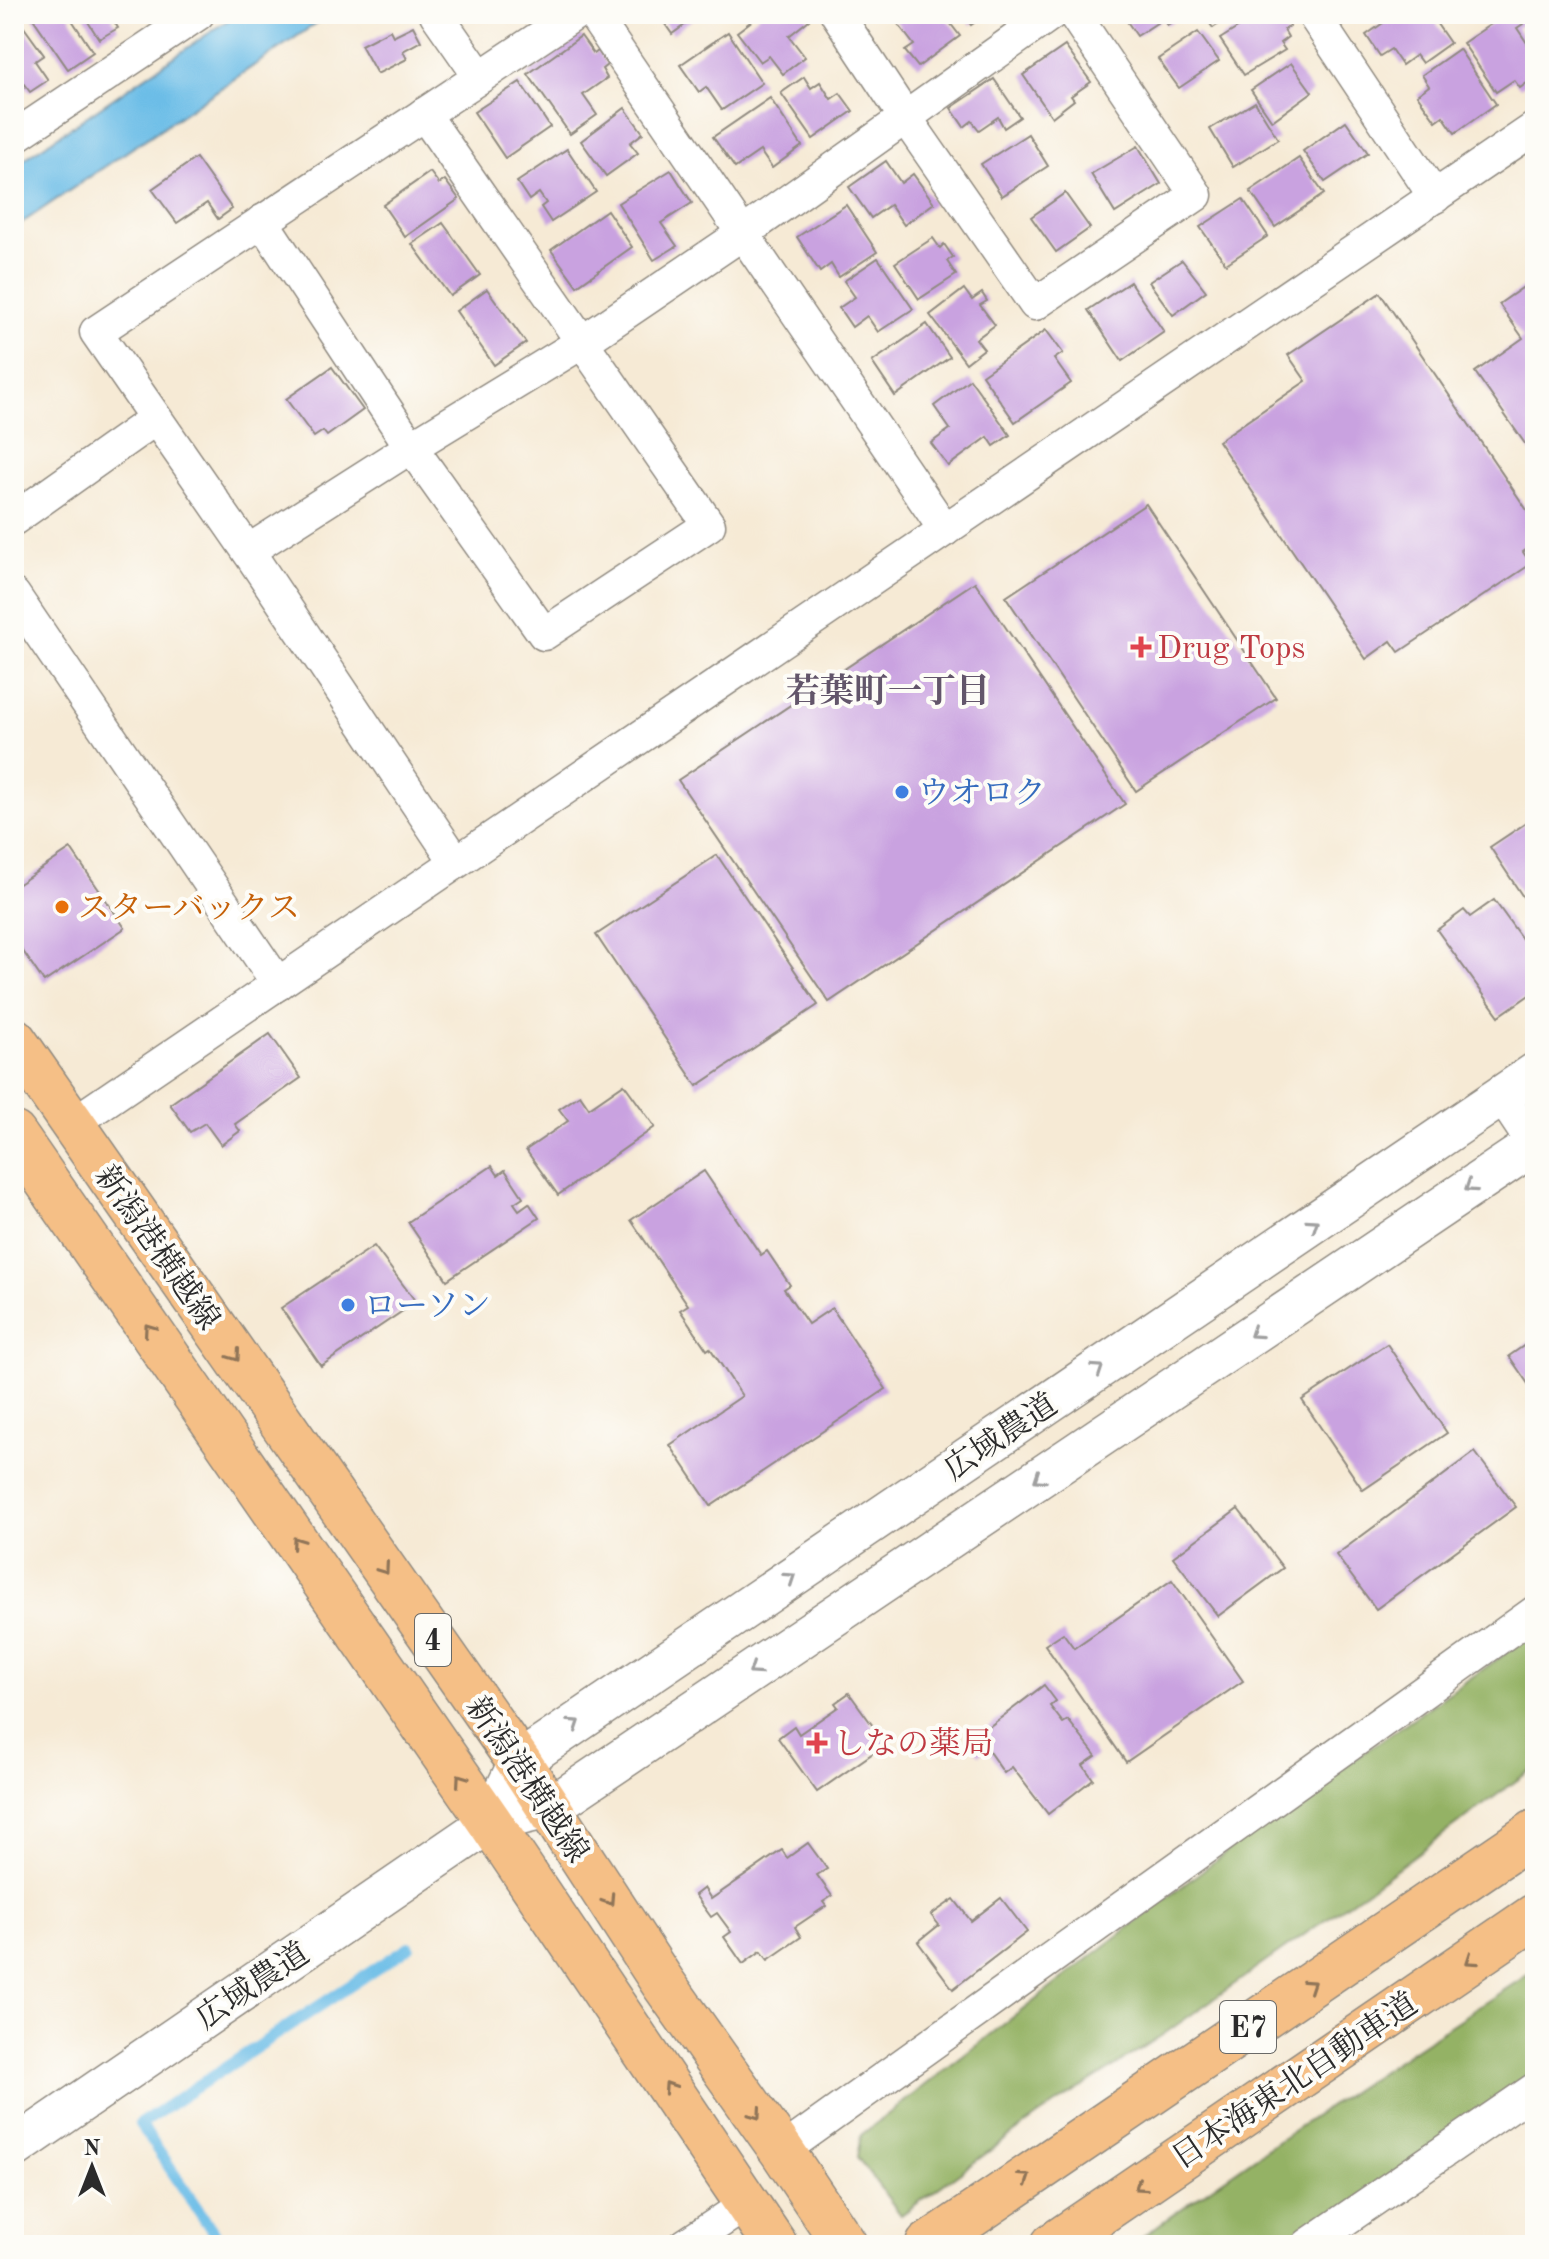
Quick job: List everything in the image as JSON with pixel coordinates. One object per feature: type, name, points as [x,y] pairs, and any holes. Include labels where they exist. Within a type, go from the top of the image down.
[{"type":"main road","name":"新潟港横越線","points":[[14,1040],[519,1762],[663,1983],[845,2245]]},
{"type":"main road","name":"新潟港横越線","points":[[14,1134],[490,1822],[775,2245]]},
{"type":"main road","name":"E7","points":[[944,2234],[1535,1832]]},
{"type":"main road","name":"日本海東北自動車道","points":[[1053,2245],[1535,1916]]},
{"type":"street","points":[[14,137],[198,14]]},
{"type":"street","points":[[436,14],[480,77]]},
{"type":"street","points":[[456,862],[248,551],[96,332],[575,14]]},
{"type":"street","points":[[593,14],[945,530]]},
{"type":"street","points":[[837,14],[1035,304],[1196,195],[1074,14]]},
{"type":"street","points":[[248,551],[581,343],[742,234],[1051,14]]},
{"type":"street","points":[[1313,14],[1435,197]]},
{"type":"street","points":[[262,221],[411,447],[544,634],[709,525],[424,114]]},
{"type":"street","points":[[72,1124],[1535,128]]},
{"type":"street","points":[[14,519],[155,419]]},
{"type":"street","points":[[14,595],[278,984]]},
{"type":"street","name":"広域農道","points":[[490,1822],[519,1762],[1535,1073]]},
{"type":"street","points":[[1501,1096],[1535,1145]]},
{"type":"street","name":"広域農道","points":[[14,2148],[490,1822],[549,1808],[1535,1145]]},
{"type":"street","points":[[782,2151],[1535,1612]]},
{"type":"street","points":[[1308,2245],[1535,2089]]},
{"type":"street","points":[[685,2245],[747,2204]]},
{"type":"green space","points":[[1535,1633],[1535,1767],[1164,2034],[1038,2116],[901,2215],[857,2157],[861,2135],[1270,1818]]},
{"type":"green space","points":[[1535,1970],[1535,2073],[1391,2177],[1290,2245],[1131,2245],[1331,2105]]},
{"type":"water","points":[[237,14],[330,14],[14,228],[14,166]]},
{"type":"building","points":[[30,14],[68,14],[93,52],[68,69]]},
{"type":"building","points":[[83,14],[118,14],[112,18],[118,28],[99,39]]},
{"type":"building","points":[[658,14],[700,14],[672,34]]},
{"type":"building","points":[[761,14],[805,14],[809,20],[789,36],[805,57],[783,74],[769,56],[760,62],[737,32]]},
{"type":"building","points":[[943,14],[960,36],[918,67],[905,51],[914,45],[892,16]]},
{"type":"building","points":[[963,14],[986,14],[971,25]]},
{"type":"building","points":[[1122,14],[1184,14],[1167,25],[1163,19],[1137,36]]},
{"type":"building","points":[[1203,14],[1229,14],[1231,16],[1213,28]]},
{"type":"building","points":[[1260,14],[1282,14],[1290,26],[1284,30],[1288,37],[1280,43],[1285,50],[1244,75],[1220,39]]},
{"type":"building","points":[[1396,14],[1430,14],[1450,43],[1422,63],[1416,55],[1402,65],[1391,49],[1380,56],[1366,35]]},
{"type":"building","points":[[1506,14],[1517,14],[1523,24],[1517,28],[1535,55],[1535,77],[1520,88],[1514,80],[1496,92],[1463,43]]},
{"type":"building","points":[[18,19],[44,55],[35,61],[48,80],[30,92],[14,71],[14,22]]},
{"type":"building","points":[[413,26],[421,41],[403,51],[407,59],[377,74],[361,45],[390,30],[393,36]]},
{"type":"building","points":[[728,32],[762,83],[722,110],[706,87],[699,92],[680,65]]},
{"type":"building","points":[[1198,32],[1219,61],[1179,88],[1158,59]]},
{"type":"building","points":[[581,36],[594,54],[598,51],[607,65],[602,69],[607,78],[583,95],[597,115],[570,134],[528,74]]},
{"type":"building","points":[[1065,46],[1091,82],[1071,96],[1074,100],[1052,117],[1023,75]]},
{"type":"building","points":[[1459,49],[1496,104],[1455,133],[1443,116],[1436,121],[1417,95],[1429,86],[1422,75]]},
{"type":"building","points":[[1291,63],[1312,92],[1272,121],[1251,90]]},
{"type":"building","points":[[804,77],[811,88],[820,82],[831,99],[840,93],[853,111],[813,139],[781,93]]},
{"type":"building","points":[[994,79],[1020,117],[1004,128],[998,117],[979,130],[972,121],[964,127],[951,108]]},
{"type":"building","points":[[520,82],[550,127],[505,158],[474,112]]},
{"type":"building","points":[[770,98],[802,146],[772,168],[760,151],[735,168],[713,137]]},
{"type":"building","points":[[1255,102],[1278,139],[1233,167],[1210,129]]},
{"type":"building","points":[[625,108],[643,133],[630,143],[638,153],[606,176],[581,141]]},
{"type":"building","points":[[1346,121],[1368,153],[1325,182],[1303,151]]},
{"type":"building","points":[[1028,134],[1048,166],[1002,196],[981,164]]},
{"type":"building","points":[[1138,146],[1161,184],[1115,213],[1091,174]]},
{"type":"building","points":[[567,149],[596,192],[551,222],[541,207],[546,203],[539,193],[529,200],[517,182]]},
{"type":"building","points":[[196,158],[232,209],[218,219],[207,203],[177,223],[152,189]]},
{"type":"building","points":[[1299,158],[1324,194],[1275,227],[1250,191]]},
{"type":"building","points":[[886,161],[901,183],[913,174],[934,203],[904,225],[890,205],[871,218],[849,187]]},
{"type":"building","points":[[671,170],[692,203],[661,223],[677,246],[654,260],[618,203]]},
{"type":"building","points":[[430,172],[439,184],[445,180],[459,199],[405,237],[383,205]]},
{"type":"building","points":[[1065,193],[1090,228],[1056,252],[1031,217]]},
{"type":"building","points":[[1243,199],[1268,236],[1226,264],[1200,227]]},
{"type":"building","points":[[846,205],[877,252],[839,277],[831,264],[820,272],[797,237]]},
{"type":"building","points":[[607,210],[632,247],[577,286],[551,250]]},
{"type":"building","points":[[443,223],[480,275],[450,296],[412,244]]},
{"type":"building","points":[[933,238],[940,248],[944,244],[953,257],[947,261],[956,275],[919,299],[895,263]]},
{"type":"building","points":[[878,258],[913,309],[878,332],[867,316],[852,327],[839,308],[855,297],[844,281]]},
{"type":"building","points":[[1182,260],[1206,291],[1173,315],[1149,282]]},
{"type":"building","points":[[1535,279],[1535,458],[1475,372],[1523,338],[1499,304]]},
{"type":"building","points":[[1130,282],[1164,332],[1122,361],[1088,310]]},
{"type":"building","points":[[487,289],[526,343],[494,365],[456,311]]},
{"type":"building","points":[[964,289],[972,300],[982,293],[987,301],[980,305],[995,325],[976,339],[984,349],[966,363],[930,315]]},
{"type":"building","points":[[1380,293],[1535,522],[1535,543],[1523,552],[1531,564],[1399,652],[1391,641],[1366,659],[1218,441],[1306,381],[1288,355]]},
{"type":"building","points":[[927,324],[950,357],[895,396],[872,362]]},
{"type":"building","points":[[1046,330],[1063,353],[1054,359],[1071,383],[1015,422],[982,375]]},
{"type":"building","points":[[332,367],[363,410],[327,436],[323,431],[314,437],[286,399]]},
{"type":"building","points":[[970,379],[1010,435],[994,446],[988,437],[948,466],[931,443],[950,429],[934,406]]},
{"type":"building","name":"Drug Tops","points":[[1146,504],[1276,698],[1136,791],[1006,597]]},
{"type":"building","name":"ウオロク","points":[[975,582],[1125,804],[829,1002],[678,780]]},
{"type":"building","points":[[1535,817],[1535,915],[1490,847]]},
{"type":"building","name":"スターバックス","points":[[71,849],[125,928],[44,982],[14,938],[14,887]]},
{"type":"building","points":[[717,855],[818,1005],[697,1086],[596,935]]},
{"type":"building","points":[[1494,900],[1535,957],[1535,991],[1499,1016],[1437,930],[1464,910],[1470,917]]},
{"type":"building","points":[[270,1034],[301,1078],[235,1124],[240,1131],[221,1145],[205,1123],[190,1132],[170,1104]]},
{"type":"building","points":[[624,1084],[655,1127],[558,1195],[526,1150],[568,1121],[559,1109],[580,1095],[589,1108]]},
{"type":"building","points":[[492,1166],[498,1175],[505,1170],[523,1197],[514,1203],[519,1210],[529,1203],[539,1218],[447,1280],[408,1222]]},
{"type":"building","points":[[704,1171],[761,1255],[767,1251],[790,1285],[784,1289],[808,1324],[832,1308],[886,1389],[711,1506],[670,1445],[742,1396],[680,1310],[688,1305],[631,1220]]},
{"type":"building","name":"ローソン","points":[[374,1246],[416,1302],[321,1366],[281,1308]]},
{"type":"building","points":[[1535,1338],[1535,1394],[1509,1356]]},
{"type":"building","points":[[1387,1344],[1447,1433],[1363,1490],[1302,1400]]},
{"type":"building","points":[[1475,1452],[1516,1507],[1376,1609],[1336,1555]]},
{"type":"building","points":[[1238,1509],[1283,1568],[1218,1616],[1173,1557]]},
{"type":"building","points":[[1172,1580],[1243,1681],[1126,1762],[1045,1645],[1063,1633],[1074,1648]]},
{"type":"building","points":[[1044,1685],[1056,1701],[1050,1706],[1063,1723],[1068,1720],[1096,1756],[1083,1765],[1093,1779],[1048,1814],[1012,1767],[1004,1773],[987,1749],[979,1755],[969,1742]]},
{"type":"building","points":[[849,1693],[886,1744],[817,1792],[778,1738],[794,1726],[799,1734],[838,1707],[835,1703]]},
{"type":"building","points":[[808,1843],[827,1869],[817,1875],[832,1896],[823,1902],[826,1906],[795,1927],[801,1937],[768,1960],[761,1951],[743,1964],[724,1937],[731,1932],[717,1913],[711,1917],[695,1895],[704,1888],[711,1899],[782,1850],[787,1858]]},
{"type":"building","points":[[1001,1898],[1027,1932],[953,1989],[918,1942],[939,1925],[931,1915],[954,1899],[971,1921]]},
{"type":"waterway","points":[[222,2245],[140,2124],[409,1947]]},
{"type":"place","name":"Drug Tops","points":[[1141,647]]},
{"type":"place","name":"ウオロク","points":[[902,792]]},
{"type":"place","name":"スターバックス","points":[[62,907]]},
{"type":"place","name":"ローソン","points":[[348,1305]]},
{"type":"place","name":"しなの薬局","points":[[817,1743]]},
{"type":"district","name":"若葉町一丁目","points":[[888,690]]}]
